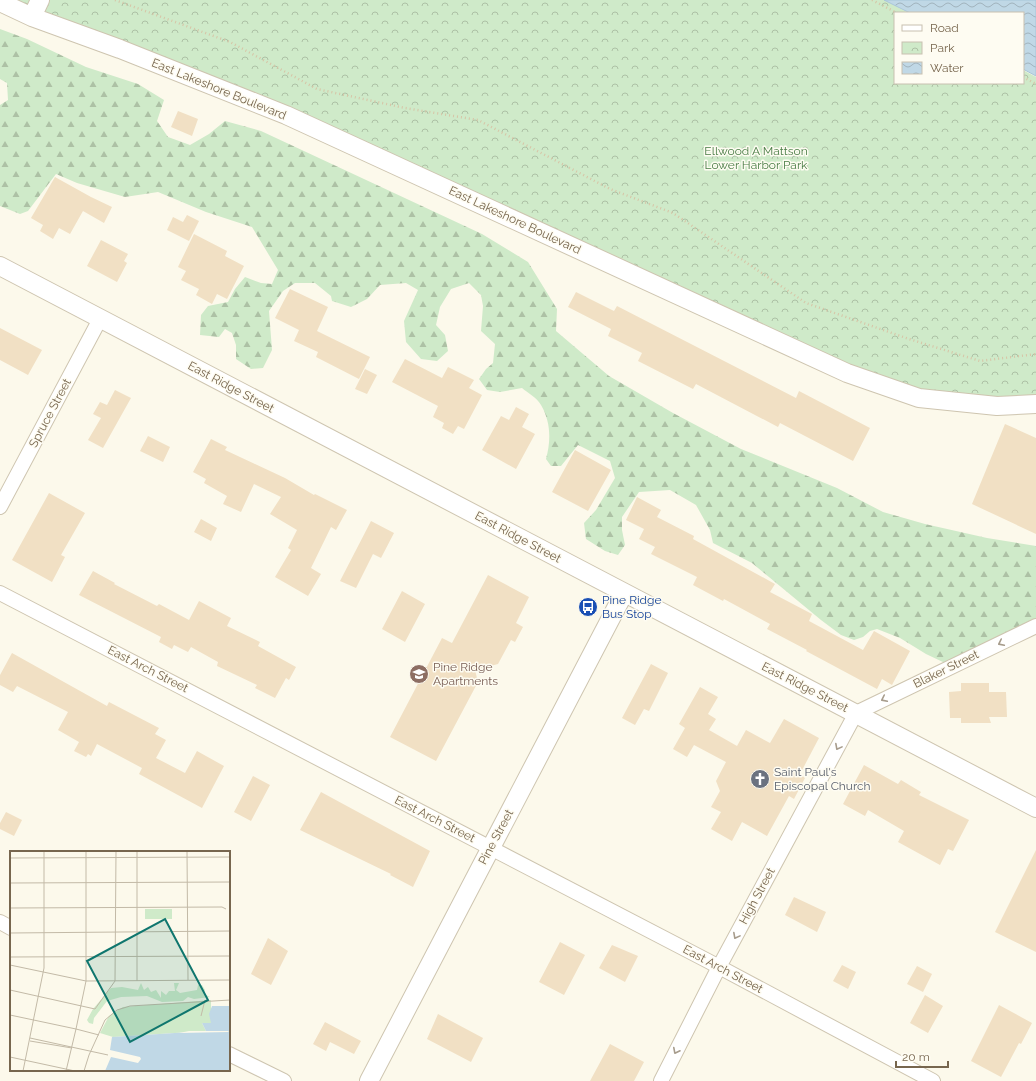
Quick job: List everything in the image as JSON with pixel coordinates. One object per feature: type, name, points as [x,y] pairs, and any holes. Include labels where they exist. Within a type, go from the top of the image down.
[{"type":"street","points":[[32,17],[40,0]]},
{"type":"street","name":"East Lakeshore Boulevard","points":[[0,2],[32,17],[120,49],[286,115],[847,373],[920,398],[997,406],[1036,404]]},
{"type":"street","name":"East Ridge Street","points":[[0,266],[1036,808]]},
{"type":"street","name":"Spruce Street","points":[[0,507],[100,319]]},
{"type":"street","name":"East Arch Street","points":[[0,593],[719,967],[933,1081]]},
{"type":"street","name":"Pine Street","points":[[369,1081],[624,593]]},
{"type":"street","name":"Blaker Street","points":[[856,713],[1036,626]]},
{"type":"street","name":"High Street","points":[[661,1081],[719,967],[856,713]]},
{"type":"street","points":[[0,922],[10,927]]},
{"type":"street","points":[[230,1054],[284,1081]]},
{"type":"path","points":[[115,0],[230,42],[317,89],[405,108],[478,120],[610,189],[673,213],[806,303],[909,339],[980,360],[1036,354]]},
{"type":"path","points":[[872,0],[895,12]]},
{"type":"path","points":[[1024,78],[1036,84]]},
{"type":"green space","name":"Ellwood A Mattson Lower Harbor Park","points":[[0,0],[884,0],[907,12],[894,12],[894,84],[1024,84],[1024,71],[1036,77],[1036,404],[919,398],[286,115]]},
{"type":"green space","points":[[0,29],[27,39],[86,67],[138,84],[164,100],[157,121],[168,137],[190,145],[209,134],[225,121],[261,131],[482,234],[528,262],[557,309],[556,331],[609,376],[673,413],[741,449],[837,488],[883,512],[925,524],[987,538],[1036,546],[1036,619],[945,663],[926,654],[900,638],[877,629],[870,631],[863,637],[854,640],[841,635],[821,620],[752,563],[713,543],[710,530],[696,505],[670,490],[639,492],[622,517],[622,530],[625,545],[618,555],[605,551],[586,539],[584,523],[596,510],[615,478],[610,461],[578,445],[561,466],[551,466],[546,459],[549,445],[547,418],[539,402],[522,388],[500,392],[487,390],[479,379],[486,369],[493,363],[495,344],[481,331],[483,306],[481,295],[469,283],[451,289],[440,307],[436,325],[445,335],[448,351],[437,361],[421,359],[406,342],[404,321],[418,290],[406,283],[380,285],[367,299],[351,307],[332,301],[331,296],[315,283],[295,283],[283,291],[269,311],[272,350],[263,368],[251,369],[236,359],[236,345],[232,333],[225,329],[219,337],[200,335],[201,315],[208,306],[228,302],[235,289],[245,277],[261,283],[272,284],[278,270],[252,227],[206,212],[158,192],[125,197],[77,183],[56,174],[28,211],[20,214],[0,206],[0,105],[8,100],[7,83],[0,79]]},
{"type":"water","points":[[884,0],[1036,0],[1036,76],[1024,70],[1024,12],[908,12]]},
{"type":"building","points":[[178,111],[198,119],[192,136],[171,127]]},
{"type":"building","points":[[55,177],[112,207],[104,223],[83,211],[70,234],[59,228],[53,239],[40,231],[43,225],[31,218]]},
{"type":"building","points":[[187,215],[199,221],[189,241],[167,230],[173,217],[183,222]]},
{"type":"building","points":[[194,234],[227,251],[225,256],[244,266],[227,299],[217,294],[212,304],[196,295],[199,289],[181,280],[186,271],[178,267]]},
{"type":"building","points":[[101,240],[128,254],[124,261],[127,263],[117,282],[87,266]]},
{"type":"building","points":[[290,289],[328,307],[317,331],[370,357],[359,379],[316,357],[318,352],[294,341],[299,330],[275,318]]},
{"type":"building","points":[[576,292],[614,311],[617,306],[796,398],[799,391],[870,428],[853,461],[780,423],[778,427],[696,384],[693,389],[638,361],[642,353],[608,336],[611,329],[568,307]]},
{"type":"building","points":[[0,328],[42,350],[28,375],[0,360]]},
{"type":"building","points":[[405,359],[442,378],[448,367],[474,380],[469,388],[482,395],[464,429],[458,426],[453,434],[442,428],[444,423],[433,417],[438,406],[392,382]]},
{"type":"building","points":[[365,369],[377,375],[367,394],[355,389]]},
{"type":"building","points":[[115,390],[131,398],[103,448],[88,440],[101,418],[93,414],[100,402],[107,405]]},
{"type":"building","points":[[516,407],[529,414],[522,427],[535,434],[516,469],[482,450],[501,416],[509,420]]},
{"type":"building","points":[[1005,424],[1036,438],[1036,534],[972,504]]},
{"type":"building","points":[[148,436],[170,447],[163,462],[140,451]]},
{"type":"building","points":[[211,439],[227,447],[225,450],[285,478],[314,495],[315,494],[347,510],[336,530],[331,527],[311,568],[321,574],[308,596],[275,577],[291,550],[288,548],[297,530],[270,514],[281,497],[254,484],[241,512],[223,504],[227,496],[204,483],[206,479],[193,472]]},
{"type":"building","points":[[575,450],[611,470],[588,511],[552,492]]},
{"type":"building","points":[[49,493],[85,513],[61,555],[65,557],[52,582],[12,560]]},
{"type":"building","points":[[637,497],[661,510],[657,517],[694,536],[693,539],[775,584],[770,592],[812,614],[809,621],[863,650],[874,631],[910,651],[892,685],[882,679],[877,689],[767,629],[770,624],[724,599],[723,601],[693,585],[697,577],[651,554],[655,547],[639,539],[644,529],[626,520]]},
{"type":"building","points":[[201,519],[217,528],[211,541],[194,532]]},
{"type":"building","points":[[371,521],[394,533],[381,558],[373,554],[356,588],[340,581]]},
{"type":"building","points":[[93,571],[115,583],[114,584],[157,606],[159,604],[189,620],[199,601],[231,618],[227,626],[260,642],[258,646],[296,667],[289,680],[286,678],[275,698],[255,688],[257,685],[217,666],[218,662],[191,647],[188,652],[174,645],[172,649],[159,642],[161,637],[79,595]]},
{"type":"building","name":"Pine Ridge Apartments","points":[[488,575],[529,597],[516,623],[523,627],[515,642],[511,640],[498,664],[475,670],[478,682],[436,761],[390,737],[442,638],[452,643]]},
{"type":"building","points":[[402,591],[425,604],[405,642],[382,629]]},
{"type":"building","points":[[12,653],[107,706],[109,702],[159,728],[155,734],[166,740],[156,758],[185,773],[197,751],[224,766],[202,808],[139,774],[142,768],[97,744],[91,756],[88,754],[86,757],[74,751],[79,742],[58,730],[68,712],[17,686],[13,692],[0,685],[0,675]]},
{"type":"building","points":[[651,664],[668,673],[649,711],[644,709],[635,725],[622,718]]},
{"type":"building","points":[[961,683],[989,683],[989,692],[1006,692],[1007,717],[989,717],[991,723],[961,723],[961,718],[950,718],[949,692],[961,691]]},
{"type":"building","name":"Saint Paul's Episcopal Church","points":[[700,687],[718,697],[708,714],[716,719],[709,730],[737,746],[746,730],[770,743],[784,719],[819,738],[800,774],[805,778],[794,799],[789,796],[767,836],[742,822],[732,841],[711,829],[721,812],[711,807],[720,791],[716,781],[726,762],[694,745],[687,757],[673,749],[685,728],[679,724]]},
{"type":"building","points":[[864,765],[898,784],[901,780],[921,792],[919,795],[969,820],[953,851],[948,849],[940,865],[898,842],[904,831],[868,810],[865,816],[843,804]]},
{"type":"building","points":[[253,776],[270,785],[251,821],[234,812]]},
{"type":"building","points":[[321,792],[430,851],[413,887],[390,875],[391,874],[300,830]]},
{"type":"building","points":[[6,812],[22,820],[14,836],[0,829],[0,823]]},
{"type":"building","points":[[1036,850],[1036,952],[995,932]]},
{"type":"building","points":[[794,897],[826,912],[817,932],[785,915]]},
{"type":"building","points":[[268,938],[288,951],[271,985],[251,974]]},
{"type":"building","points":[[560,942],[585,955],[564,995],[539,982]]},
{"type":"building","points":[[612,945],[638,956],[625,982],[599,968]]},
{"type":"building","points":[[842,965],[856,972],[848,989],[833,981]]},
{"type":"building","points":[[917,966],[932,974],[923,992],[907,984]]},
{"type":"building","points":[[925,995],[943,1006],[928,1033],[910,1023]]},
{"type":"building","points":[[999,1005],[1032,1023],[1021,1044],[1019,1043],[1001,1077],[971,1061]]},
{"type":"building","points":[[438,1014],[483,1038],[471,1062],[427,1039]]},
{"type":"building","points":[[325,1022],[361,1041],[354,1054],[330,1042],[326,1051],[313,1044]]},
{"type":"building","points":[[610,1044],[644,1062],[634,1081],[590,1081]]},
{"type":"place","name":"Pine Ridge Bus Stop","points":[[588,607]]},
{"type":"place","name":"Pine Ridge Apartments","points":[[419,674]]},
{"type":"place","name":"Saint Paul's Episcopal Church","points":[[760,779]]}]
